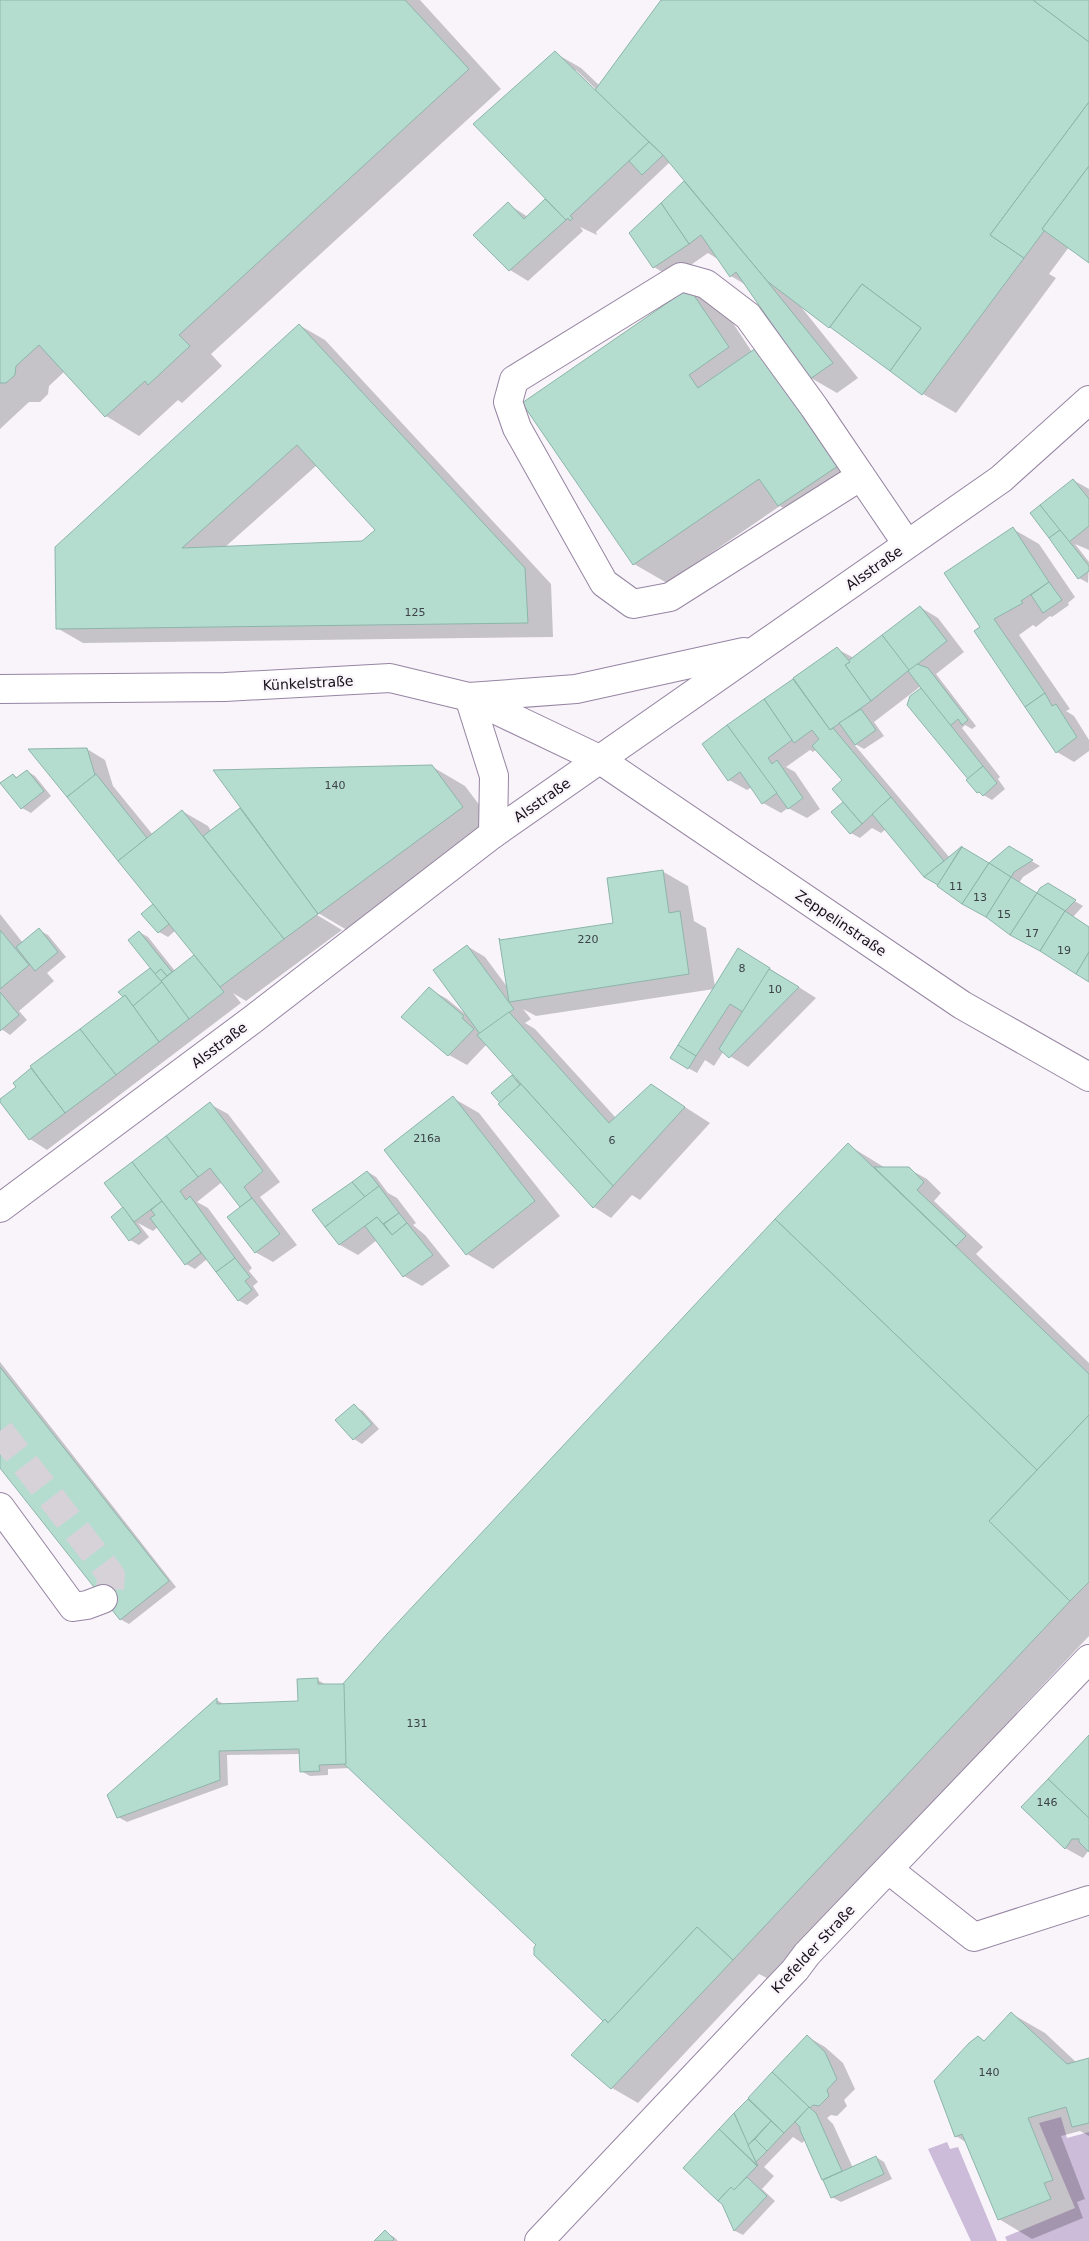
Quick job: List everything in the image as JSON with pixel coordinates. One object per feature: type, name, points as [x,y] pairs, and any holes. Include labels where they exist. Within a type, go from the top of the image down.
[{"type":"street","points":[[861,476],[670,597],[633,604],[604,583],[517,428],[508,402],[514,380],[681,277],[706,284],[748,316],[861,476],[908,544]]},
{"type":"street","name":"Alsstraße","points":[[0,1208],[252,1020],[493,834],[1001,479],[1089,400]]},
{"type":"street","points":[[493,834],[494,776],[468,697],[576,689],[758,649]]},
{"type":"street","name":"Künkelstraße","points":[[0,689],[225,687],[390,678],[468,697],[599,759]]},
{"type":"street","name":"Zeppelinstraße","points":[[599,759],[962,1005],[1089,1077]]},
{"type":"street","points":[[0,1507],[73,1607],[87,1606],[103,1599]]},
{"type":"street","name":"Krefelder Straße","points":[[539,2241],[808,1954],[1089,1659]]},
{"type":"street","points":[[889,1870],[974,1937],[1089,1900]]},
{"type":"shaded area","points":[[1061,2117],[1067,2138],[1089,2132],[1089,2241],[1007,2241],[1005,2237],[1075,2208],[1039,2123]]},
{"type":"shaded area","points":[[947,2142],[950,2149],[958,2147],[997,2241],[971,2241],[928,2149]]},
{"type":"building","points":[[0,0],[405,0],[469,69],[179,335],[190,346],[148,385],[145,381],[105,417],[39,345],[16,366],[15,375],[6,383],[0,383]]},
{"type":"building","points":[[661,0],[1033,0],[1089,42],[1089,102],[990,235],[1024,258],[922,395],[890,371],[921,328],[862,284],[829,328],[767,281],[663,155],[595,90]]},
{"type":"building","points":[[1033,0],[1089,0],[1089,42]]},
{"type":"building","points":[[555,51],[649,142],[570,216],[573,218],[570,221],[568,218],[566,220],[473,124]]},
{"type":"building","points":[[1089,102],[1089,166],[1042,229],[1044,231],[1024,258],[990,235]]},
{"type":"building","points":[[649,142],[663,155],[642,175],[629,161]]},
{"type":"building","points":[[1089,166],[1089,263],[1042,229]]},
{"type":"building","points":[[684,181],[833,363],[810,379],[736,272],[730,277],[701,235],[689,244],[661,203]]},
{"type":"building","points":[[545,199],[566,220],[509,271],[473,235],[508,202],[524,219]]},
{"type":"building","points":[[661,203],[689,244],[653,268],[629,233]]},
{"type":"building","points":[[862,284],[921,328],[890,371],[830,327]]},
{"type":"building","points":[[689,288],[729,347],[689,375],[698,388],[762,344],[844,462],[778,506],[759,479],[633,565],[522,403]]},
{"type":"building","points":[[299,324],[525,568],[528,623],[56,629],[55,547]],"holes":[[[297,445],[375,530],[362,541],[182,548]]]},
{"type":"building","points":[[1073,479],[1089,499],[1089,526],[1069,542],[1040,505]]},
{"type":"building","points":[[1040,505],[1060,530],[1049,538],[1030,513]]},
{"type":"building","points":[[1013,527],[1049,582],[1021,601],[1023,603],[994,619],[1045,693],[1025,707],[974,631],[980,627],[944,573]]},
{"type":"building","points":[[1060,530],[1089,566],[1089,571],[1078,579],[1049,538]]},
{"type":"building","points":[[1049,582],[1062,600],[1043,613],[1031,595]]},
{"type":"building","points":[[920,606],[947,641],[909,671],[882,635]]},
{"type":"building","points":[[882,635],[909,670],[871,701],[845,665]]},
{"type":"building","points":[[837,647],[850,662],[845,665],[871,701],[830,730],[793,678]]},
{"type":"building","points":[[917,664],[928,668],[968,720],[962,725],[958,719],[950,726],[908,671]]},
{"type":"building","points":[[793,679],[830,730],[833,728],[891,797],[862,824],[832,789],[842,780],[812,746],[819,739],[812,730],[794,743],[764,699]]},
{"type":"building","points":[[921,688],[983,766],[968,779],[907,705],[910,696]]},
{"type":"building","points":[[1045,693],[1052,706],[1056,704],[1077,737],[1056,753],[1025,707]]},
{"type":"building","points":[[764,699],[792,740],[768,758],[772,764],[777,760],[803,798],[788,809],[727,725]]},
{"type":"building","points":[[861,709],[876,730],[855,745],[839,723]]},
{"type":"building","points":[[727,725],[777,793],[762,804],[740,772],[728,781],[702,744]]},
{"type":"building","points":[[87,748],[95,775],[67,797],[28,749]]},
{"type":"building","points":[[432,765],[463,807],[318,914],[213,770]]},
{"type":"building","points":[[983,766],[997,783],[983,796],[979,792],[977,793],[966,780]]},
{"type":"building","points":[[27,770],[44,791],[21,809],[0,783],[13,774],[16,778]]},
{"type":"building","points":[[96,774],[147,838],[118,861],[67,797]]},
{"type":"building","points":[[891,797],[944,861],[924,877],[872,814]]},
{"type":"building","points":[[843,802],[862,824],[850,834],[831,812]]},
{"type":"building","points":[[240,808],[318,914],[284,939],[203,836]]},
{"type":"building","points":[[182,810],[284,939],[220,987],[118,861]]},
{"type":"building","points":[[962,846],[938,885],[924,877],[944,861]]},
{"type":"building","points":[[1009,846],[1033,860],[1014,872],[1011,877],[989,863]]},
{"type":"building","points":[[962,847],[989,863],[962,904],[937,886]]},
{"type":"building","points":[[989,863],[1011,877],[986,917],[962,904]]},
{"type":"building","points":[[663,870],[669,913],[680,911],[689,974],[509,1002],[499,938],[500,940],[613,923],[607,878]]},
{"type":"building","points":[[1011,877],[1037,893],[1010,935],[986,917]]},
{"type":"building","points":[[1048,883],[1076,900],[1065,911],[1037,893],[1040,888]]},
{"type":"building","points":[[1037,893],[1065,911],[1040,951],[1010,935]]},
{"type":"building","points":[[153,904],[169,924],[158,933],[141,914]]},
{"type":"building","points":[[1065,911],[1089,927],[1089,952],[1076,974],[1040,951]]},
{"type":"building","points":[[39,928],[58,952],[35,971],[16,947]]},
{"type":"building","points":[[0,930],[29,965],[0,989]]},
{"type":"building","points":[[139,931],[172,972],[167,976],[161,969],[155,974],[128,940]]},
{"type":"building","points":[[467,945],[514,1009],[480,1034],[433,970]]},
{"type":"building","points":[[738,948],[770,968],[743,1012],[730,1004],[696,1056],[678,1045]]},
{"type":"building","points":[[1089,952],[1089,982],[1076,974]]},
{"type":"building","points":[[194,955],[224,992],[189,1019],[161,981]]},
{"type":"building","points":[[150,968],[162,982],[133,1006],[125,995],[123,997],[118,992]]},
{"type":"building","points":[[161,969],[167,976],[161,981],[155,974]]},
{"type":"building","points":[[769,969],[799,987],[729,1058],[719,1049]]},
{"type":"building","points":[[162,982],[189,1019],[159,1042],[133,1006]]},
{"type":"building","points":[[429,987],[464,1016],[462,1018],[474,1029],[448,1056],[401,1017]]},
{"type":"building","points":[[0,992],[19,1015],[0,1031]]},
{"type":"building","points":[[125,995],[159,1042],[116,1075],[80,1029]]},
{"type":"building","points":[[509,1012],[609,1123],[651,1084],[685,1107],[613,1186],[477,1035]]},
{"type":"building","points":[[80,1029],[116,1075],[65,1113],[30,1066]]},
{"type":"building","points":[[678,1045],[696,1056],[688,1069],[670,1058]]},
{"type":"building","points":[[31,1068],[65,1113],[29,1140],[0,1102],[0,1099],[16,1087],[13,1083]]},
{"type":"building","points":[[512,1075],[520,1085],[500,1103],[491,1093]]},
{"type":"building","points":[[521,1084],[613,1186],[593,1208],[498,1104]]},
{"type":"building","points":[[453,1096],[535,1201],[466,1255],[384,1150]]},
{"type":"building","points":[[210,1102],[263,1171],[244,1187],[252,1198],[240,1207],[210,1168],[198,1177],[166,1136]]},
{"type":"building","points":[[166,1136],[198,1177],[180,1191],[186,1200],[190,1196],[235,1258],[216,1272],[132,1162]]},
{"type":"building","points":[[848,1143],[1089,1374],[1089,1415],[1037,1470],[775,1219]]},
{"type":"building","points":[[132,1162],[162,1201],[134,1222],[104,1183]]},
{"type":"building","points":[[874,1167],[909,1167],[924,1182],[917,1190],[966,1236],[956,1246]]},
{"type":"building","points":[[367,1171],[379,1186],[365,1197],[352,1182]]},
{"type":"building","points":[[352,1182],[365,1197],[325,1227],[312,1210]]},
{"type":"building","points":[[379,1186],[399,1213],[383,1224],[377,1217],[339,1245],[325,1227]]},
{"type":"building","points":[[252,1198],[280,1234],[255,1253],[227,1217]]},
{"type":"building","points":[[162,1201],[201,1253],[185,1265],[150,1218],[155,1215],[151,1210]]},
{"type":"building","points":[[123,1207],[141,1232],[129,1241],[111,1217]]},
{"type":"building","points":[[399,1213],[407,1223],[392,1235],[384,1224]]},
{"type":"building","points":[[377,1217],[392,1235],[407,1223],[433,1255],[403,1277],[365,1226]]},
{"type":"building","points":[[775,1219],[1037,1470],[989,1521],[1070,1601],[733,1960],[697,1927],[608,2023],[605,2019],[603,2021],[534,1955],[534,1947],[536,1945],[343,1761],[332,1759],[327,1753],[324,1744],[327,1735],[334,1729],[342,1728],[342,1720],[330,1712],[327,1700],[329,1694],[341,1686],[387,1634]]},
{"type":"building","points":[[235,1258],[250,1277],[245,1281],[252,1290],[238,1301],[216,1272]]},
{"type":"building","points":[[0,1367],[169,1581],[120,1620],[0,1468]]},
{"type":"building","points":[[354,1404],[372,1424],[353,1440],[335,1420]]},
{"type":"building","points":[[1089,1415],[1089,1582],[1070,1601],[989,1521]]},
{"type":"building","points":[[318,1678],[318,1684],[344,1684],[346,1764],[319,1765],[320,1771],[300,1772],[299,1749],[219,1751],[220,1780],[117,1818],[107,1795],[217,1698],[217,1704],[298,1701],[297,1679]]},
{"type":"building","points":[[1089,1735],[1089,1818],[1048,1779]]},
{"type":"building","points":[[1048,1779],[1089,1818],[1089,1852],[1079,1842],[1079,1839],[1072,1839],[1065,1849],[1021,1807]]},
{"type":"building","points":[[697,1927],[733,1960],[611,2089],[571,2055],[605,2019],[608,2023]]},
{"type":"building","points":[[1011,2012],[1067,2064],[1089,2058],[1089,2123],[1072,2127],[1066,2107],[1028,2118],[1053,2180],[1044,2183],[1051,2199],[998,2220],[962,2134],[955,2137],[934,2081],[969,2043],[978,2036],[984,2041]]},
{"type":"building","points":[[807,2035],[825,2052],[837,2079],[827,2090],[829,2096],[819,2106],[813,2105],[810,2108],[772,2072]]},
{"type":"building","points":[[772,2072],[809,2107],[784,2133],[748,2098]]},
{"type":"building","points":[[748,2099],[771,2121],[748,2145],[734,2113]]},
{"type":"building","points":[[809,2107],[816,2113],[842,2171],[822,2180],[800,2127],[795,2122]]},
{"type":"building","points":[[734,2113],[756,2162],[758,2166],[719,2129]]},
{"type":"building","points":[[771,2121],[784,2133],[767,2151],[755,2139]]},
{"type":"building","points":[[719,2129],[757,2166],[734,2190],[731,2187],[718,2201],[683,2168]]},
{"type":"building","points":[[755,2139],[767,2151],[756,2162],[748,2145]]},
{"type":"building","points":[[876,2156],[884,2174],[831,2198],[823,2180]]},
{"type":"building","points":[[747,2177],[767,2196],[734,2231],[722,2204],[718,2201],[731,2187],[734,2190]]},
{"type":"building","points":[[385,2230],[394,2239],[392,2241],[374,2241]]},
{"type":"tunnel","points":[[0,1431],[111,1575],[110,1590],[103,1599]]}]
